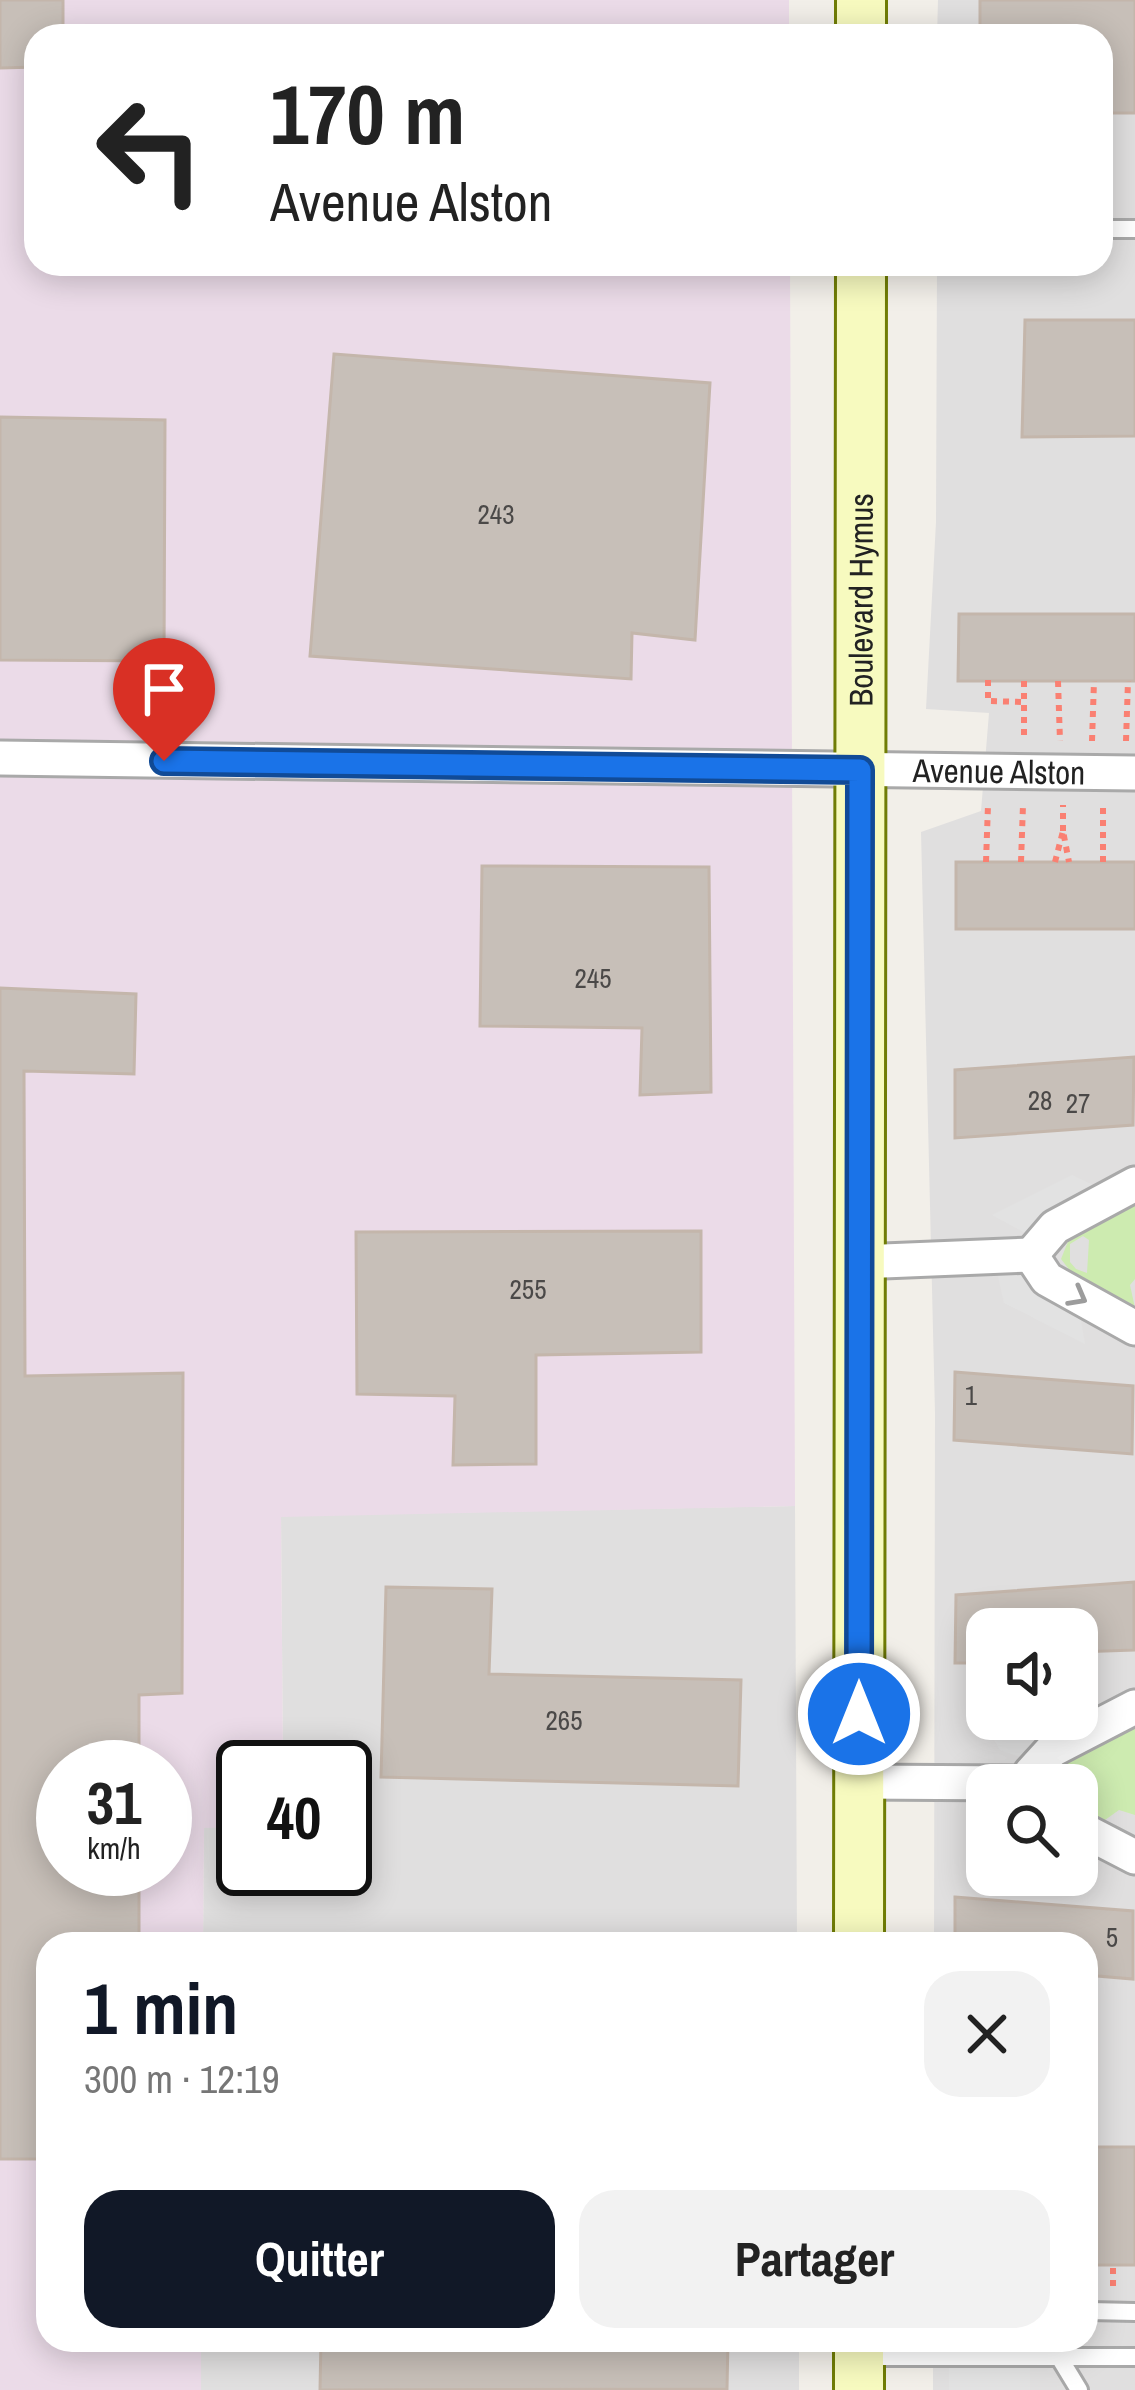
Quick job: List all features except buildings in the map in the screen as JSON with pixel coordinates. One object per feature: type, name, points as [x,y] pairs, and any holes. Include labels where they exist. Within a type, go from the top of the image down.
[{"type":"street","name":"Boulevard Hymus","points":[[859,1932],[860,276]]},
{"type":"street","name":"Avenue Alston","points":[[0,758],[860,770],[1131,759]]},
{"type":"street","points":[[860,1262],[1031,1255],[1055,1228],[1135,1184]]},
{"type":"street","points":[[1031,1255],[1047,1279],[1135,1328]]},
{"type":"street","points":[[1039,1764],[1052,1750],[1135,1707]]},
{"type":"street","points":[[859,1782],[966,1783]]},
{"type":"street","points":[[1098,1838],[1135,1856]]},
{"type":"lane","points":[[1098,2311],[1135,2312]]},
{"type":"lane","points":[[1059,2357],[1062,2352]]},
{"type":"lane","points":[[1059,2357],[1079,2390]]},
{"type":"lane","points":[[859,2362],[1135,2357]]},
{"type":"path","points":[[988,680],[988,701],[1023,702]]},
{"type":"path","points":[[1092,745],[1094,680]]},
{"type":"path","points":[[1024,681],[1024,744]]},
{"type":"path","points":[[1058,681],[1060,744]]},
{"type":"path","points":[[1127,681],[1131,759]]},
{"type":"path","points":[[1064,794],[1063,831],[1069,862]]},
{"type":"path","points":[[986,862],[988,796]]},
{"type":"path","points":[[1021,862],[1024,796]]},
{"type":"path","points":[[1102,862],[1103,796]]},
{"type":"path","points":[[1055,862],[1063,831]]},
{"type":"path","points":[[1113,2265],[1113,2296]]},
{"type":"shaded area","points":[[0,0],[789,0],[789,24],[24,24],[24,276],[790,276],[795,1506],[281,1517],[283,1740],[216,1740],[216,1828],[204,1828],[203,1932],[36,1932],[36,2352],[201,2352],[201,2390],[0,2390]]},
{"type":"shaded area","points":[[938,0],[1135,0],[1135,2390],[933,2390],[933,2352],[1098,2352],[1098,1932],[934,1932],[935,1413],[921,832],[981,811],[989,713],[926,709],[936,522],[937,276],[1113,276],[1113,24],[937,24]]},
{"type":"shaded area","points":[[1072,1175],[1104,1190],[1040,1241],[992,1215]]},
{"type":"shaded area","points":[[1034,1264],[1077,1297],[1085,1344],[1004,1303],[997,1272]]},
{"type":"shaded area","points":[[795,1506],[797,1932],[203,1932],[204,1827],[216,1827],[216,1896],[372,1896],[372,1740],[283,1740],[281,1516]]},
{"type":"shaded area","points":[[994,1740],[1072,1740],[1038,1763],[1000,1750]]},
{"type":"shaded area","points":[[201,2352],[799,2352],[799,2390],[201,2390]]},
{"type":"shaded area","points":[[949,2352],[1030,2352],[1030,2390],[949,2390]]},
{"type":"green space","points":[[1135,1204],[1135,1279],[1130,1285],[1135,1308],[1078,1281],[1061,1259],[1071,1234]],"holes":[[[1083,1236],[1089,1240],[1087,1273],[1070,1262],[1070,1244]]]},
{"type":"green space","points":[[1135,1728],[1135,1815],[1119,1810],[1105,1820],[1098,1816],[1098,1764],[1065,1764]]},
{"type":"route","points":[[164,761],[860,770],[859,1714]]}]
